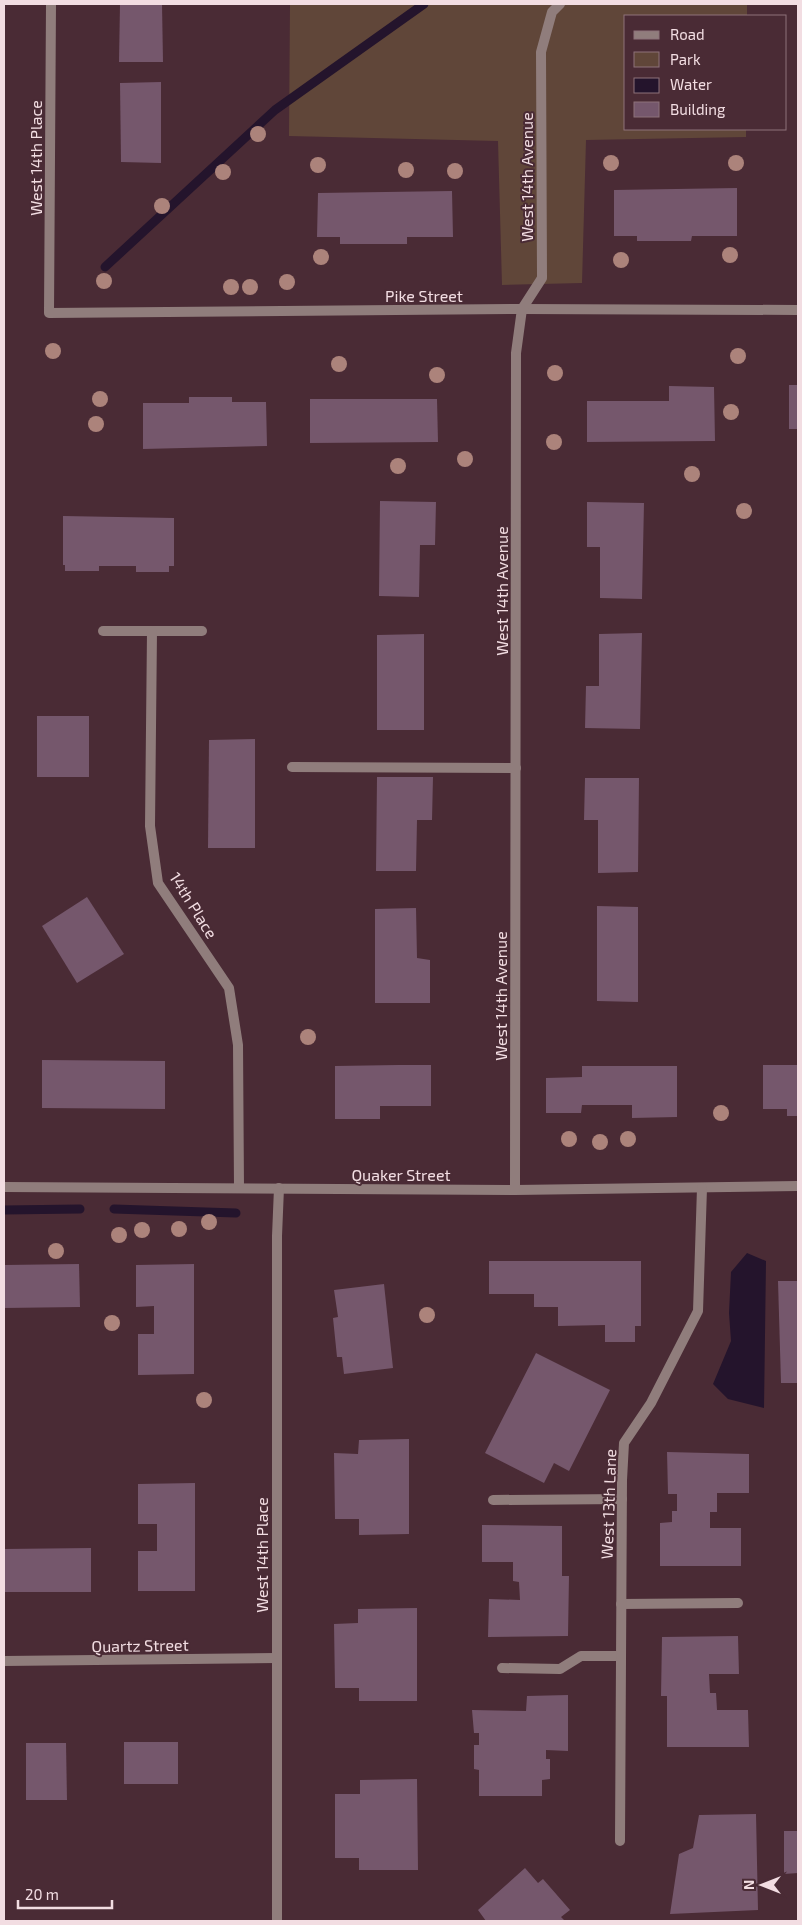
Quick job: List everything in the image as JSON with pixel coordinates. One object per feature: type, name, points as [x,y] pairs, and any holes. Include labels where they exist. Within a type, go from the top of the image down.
[{"type":"street","name":"West 14th Place","points":[[49,313],[51,4]]},
{"type":"street","name":"West 14th Avenue","points":[[515,1190],[516,353],[522,310],[542,278],[541,52],[552,12],[560,4]]},
{"type":"street","name":"Pike Street","points":[[49,313],[798,310]]},
{"type":"street","name":"14th Place","points":[[152,630],[150,826],[158,883],[229,988],[238,1045],[239,1188]]},
{"type":"street","points":[[103,631],[202,630]]},
{"type":"street","points":[[292,767],[516,768]]},
{"type":"street","name":"Quaker Street","points":[[4,1187],[515,1190],[798,1186]]},
{"type":"street","name":"West 14th Place","points":[[277,1921],[277,1236],[279,1188]]},
{"type":"street","name":"West 13th Lane","points":[[620,1841],[624,1443],[651,1403],[698,1311],[702,1188]]},
{"type":"street","points":[[493,1500],[622,1500]]},
{"type":"street","points":[[621,1604],[738,1603]]},
{"type":"street","points":[[502,1668],[560,1669],[581,1656],[621,1656]]},
{"type":"street","name":"Quartz Street","points":[[4,1661],[276,1658]]},
{"type":"green space","points":[[290,4],[747,4],[747,15],[624,15],[624,130],[746,130],[746,137],[586,140],[582,283],[502,285],[498,141],[289,136]]},
{"type":"water","points":[[747,1253],[766,1261],[764,1408],[728,1399],[713,1384],[731,1341],[729,1313],[731,1272]]},
{"type":"building","points":[[120,4],[162,4],[163,62],[119,62]]},
{"type":"building","points":[[161,82],[161,163],[121,162],[120,83]]},
{"type":"building","points":[[737,188],[737,236],[692,236],[691,241],[637,241],[637,236],[614,236],[614,190]]},
{"type":"building","points":[[452,191],[453,237],[407,237],[407,244],[340,244],[340,237],[317,237],[318,193]]},
{"type":"building","points":[[789,385],[798,385],[798,429],[789,429]]},
{"type":"building","points":[[669,386],[714,387],[715,441],[587,442],[587,401],[669,401]]},
{"type":"building","points":[[189,397],[232,397],[232,402],[266,402],[267,446],[143,449],[143,403],[189,403]]},
{"type":"building","points":[[310,399],[437,399],[438,442],[310,443]]},
{"type":"building","points":[[380,501],[436,502],[435,545],[420,545],[419,597],[379,596]]},
{"type":"building","points":[[587,502],[644,503],[642,599],[600,598],[600,547],[587,547]]},
{"type":"building","points":[[63,516],[174,518],[174,566],[169,566],[169,572],[136,572],[136,566],[99,566],[99,571],[65,571],[65,565],[63,565]]},
{"type":"building","points":[[642,633],[640,729],[585,728],[586,686],[599,686],[599,634]]},
{"type":"building","points":[[424,634],[424,730],[377,730],[377,635]]},
{"type":"building","points":[[37,716],[89,716],[89,777],[37,777]]},
{"type":"building","points":[[255,739],[255,848],[208,848],[209,740]]},
{"type":"building","points":[[377,777],[433,777],[432,820],[417,820],[416,871],[376,871]]},
{"type":"building","points":[[585,778],[639,778],[638,872],[598,873],[598,820],[584,820]]},
{"type":"building","points":[[87,897],[124,954],[77,983],[42,926]]},
{"type":"building","points":[[597,906],[638,907],[638,1002],[597,1001]]},
{"type":"building","points":[[416,908],[417,958],[430,960],[430,1003],[375,1003],[375,909]]},
{"type":"building","points":[[42,1060],[165,1061],[165,1109],[42,1108]]},
{"type":"building","points":[[431,1065],[431,1106],[380,1106],[380,1119],[335,1119],[335,1066]]},
{"type":"building","points":[[763,1065],[798,1065],[798,1116],[787,1116],[787,1109],[763,1109]]},
{"type":"building","points":[[582,1066],[677,1066],[677,1117],[632,1118],[632,1105],[582,1105],[581,1113],[546,1113],[546,1078],[582,1077]]},
{"type":"building","points":[[489,1261],[641,1261],[641,1326],[635,1326],[635,1342],[605,1342],[605,1325],[558,1326],[558,1307],[534,1307],[534,1294],[489,1294]]},
{"type":"building","points":[[79,1264],[80,1307],[4,1308],[4,1265]]},
{"type":"building","points":[[194,1264],[194,1374],[138,1375],[138,1334],[154,1334],[154,1306],[136,1307],[136,1265]]},
{"type":"building","points":[[778,1281],[798,1281],[798,1383],[781,1383]]},
{"type":"building","points":[[384,1284],[393,1368],[344,1374],[342,1357],[337,1357],[333,1318],[338,1317],[334,1290]]},
{"type":"building","points":[[536,1353],[610,1390],[569,1471],[554,1463],[544,1483],[485,1453]]},
{"type":"building","points":[[409,1439],[409,1534],[359,1535],[359,1519],[335,1519],[334,1453],[358,1454],[359,1440]]},
{"type":"building","points":[[667,1452],[749,1454],[749,1493],[717,1493],[717,1512],[710,1512],[710,1528],[741,1528],[741,1566],[660,1566],[660,1523],[672,1522],[672,1511],[677,1511],[677,1494],[668,1494]]},
{"type":"building","points":[[195,1483],[195,1591],[138,1591],[138,1551],[157,1551],[157,1524],[138,1524],[138,1484]]},
{"type":"building","points":[[482,1525],[562,1526],[562,1576],[569,1576],[568,1636],[488,1637],[489,1599],[520,1600],[519,1582],[513,1581],[513,1562],[482,1562]]},
{"type":"building","points":[[91,1548],[91,1592],[4,1592],[4,1549]]},
{"type":"building","points":[[417,1608],[417,1701],[359,1701],[359,1688],[335,1688],[334,1624],[358,1623],[358,1609]]},
{"type":"building","points":[[738,1636],[739,1674],[709,1674],[710,1693],[716,1693],[717,1710],[748,1710],[749,1747],[667,1747],[667,1696],[661,1696],[662,1637]]},
{"type":"building","points":[[568,1695],[568,1751],[546,1750],[546,1759],[550,1759],[550,1779],[542,1780],[542,1796],[479,1796],[479,1770],[474,1769],[474,1745],[479,1745],[479,1733],[474,1733],[472,1710],[526,1711],[527,1696]]},
{"type":"building","points":[[124,1742],[178,1742],[178,1784],[124,1784]]},
{"type":"building","points":[[26,1743],[66,1743],[67,1800],[26,1800]]},
{"type":"building","points":[[417,1779],[418,1870],[359,1870],[359,1858],[335,1858],[335,1794],[360,1794],[360,1780]]},
{"type":"building","points":[[756,1814],[758,1910],[670,1914],[679,1854],[693,1848],[699,1815]]},
{"type":"building","points":[[784,1831],[798,1831],[798,1873],[784,1874]]},
{"type":"building","points":[[525,1868],[538,1883],[543,1879],[570,1910],[561,1917],[565,1921],[486,1921],[478,1910]]},
{"type":"waterway","points":[[105,267],[275,110],[424,4]]},
{"type":"waterway","points":[[4,1210],[80,1209]]},
{"type":"waterway","points":[[114,1209],[236,1213]]}]
